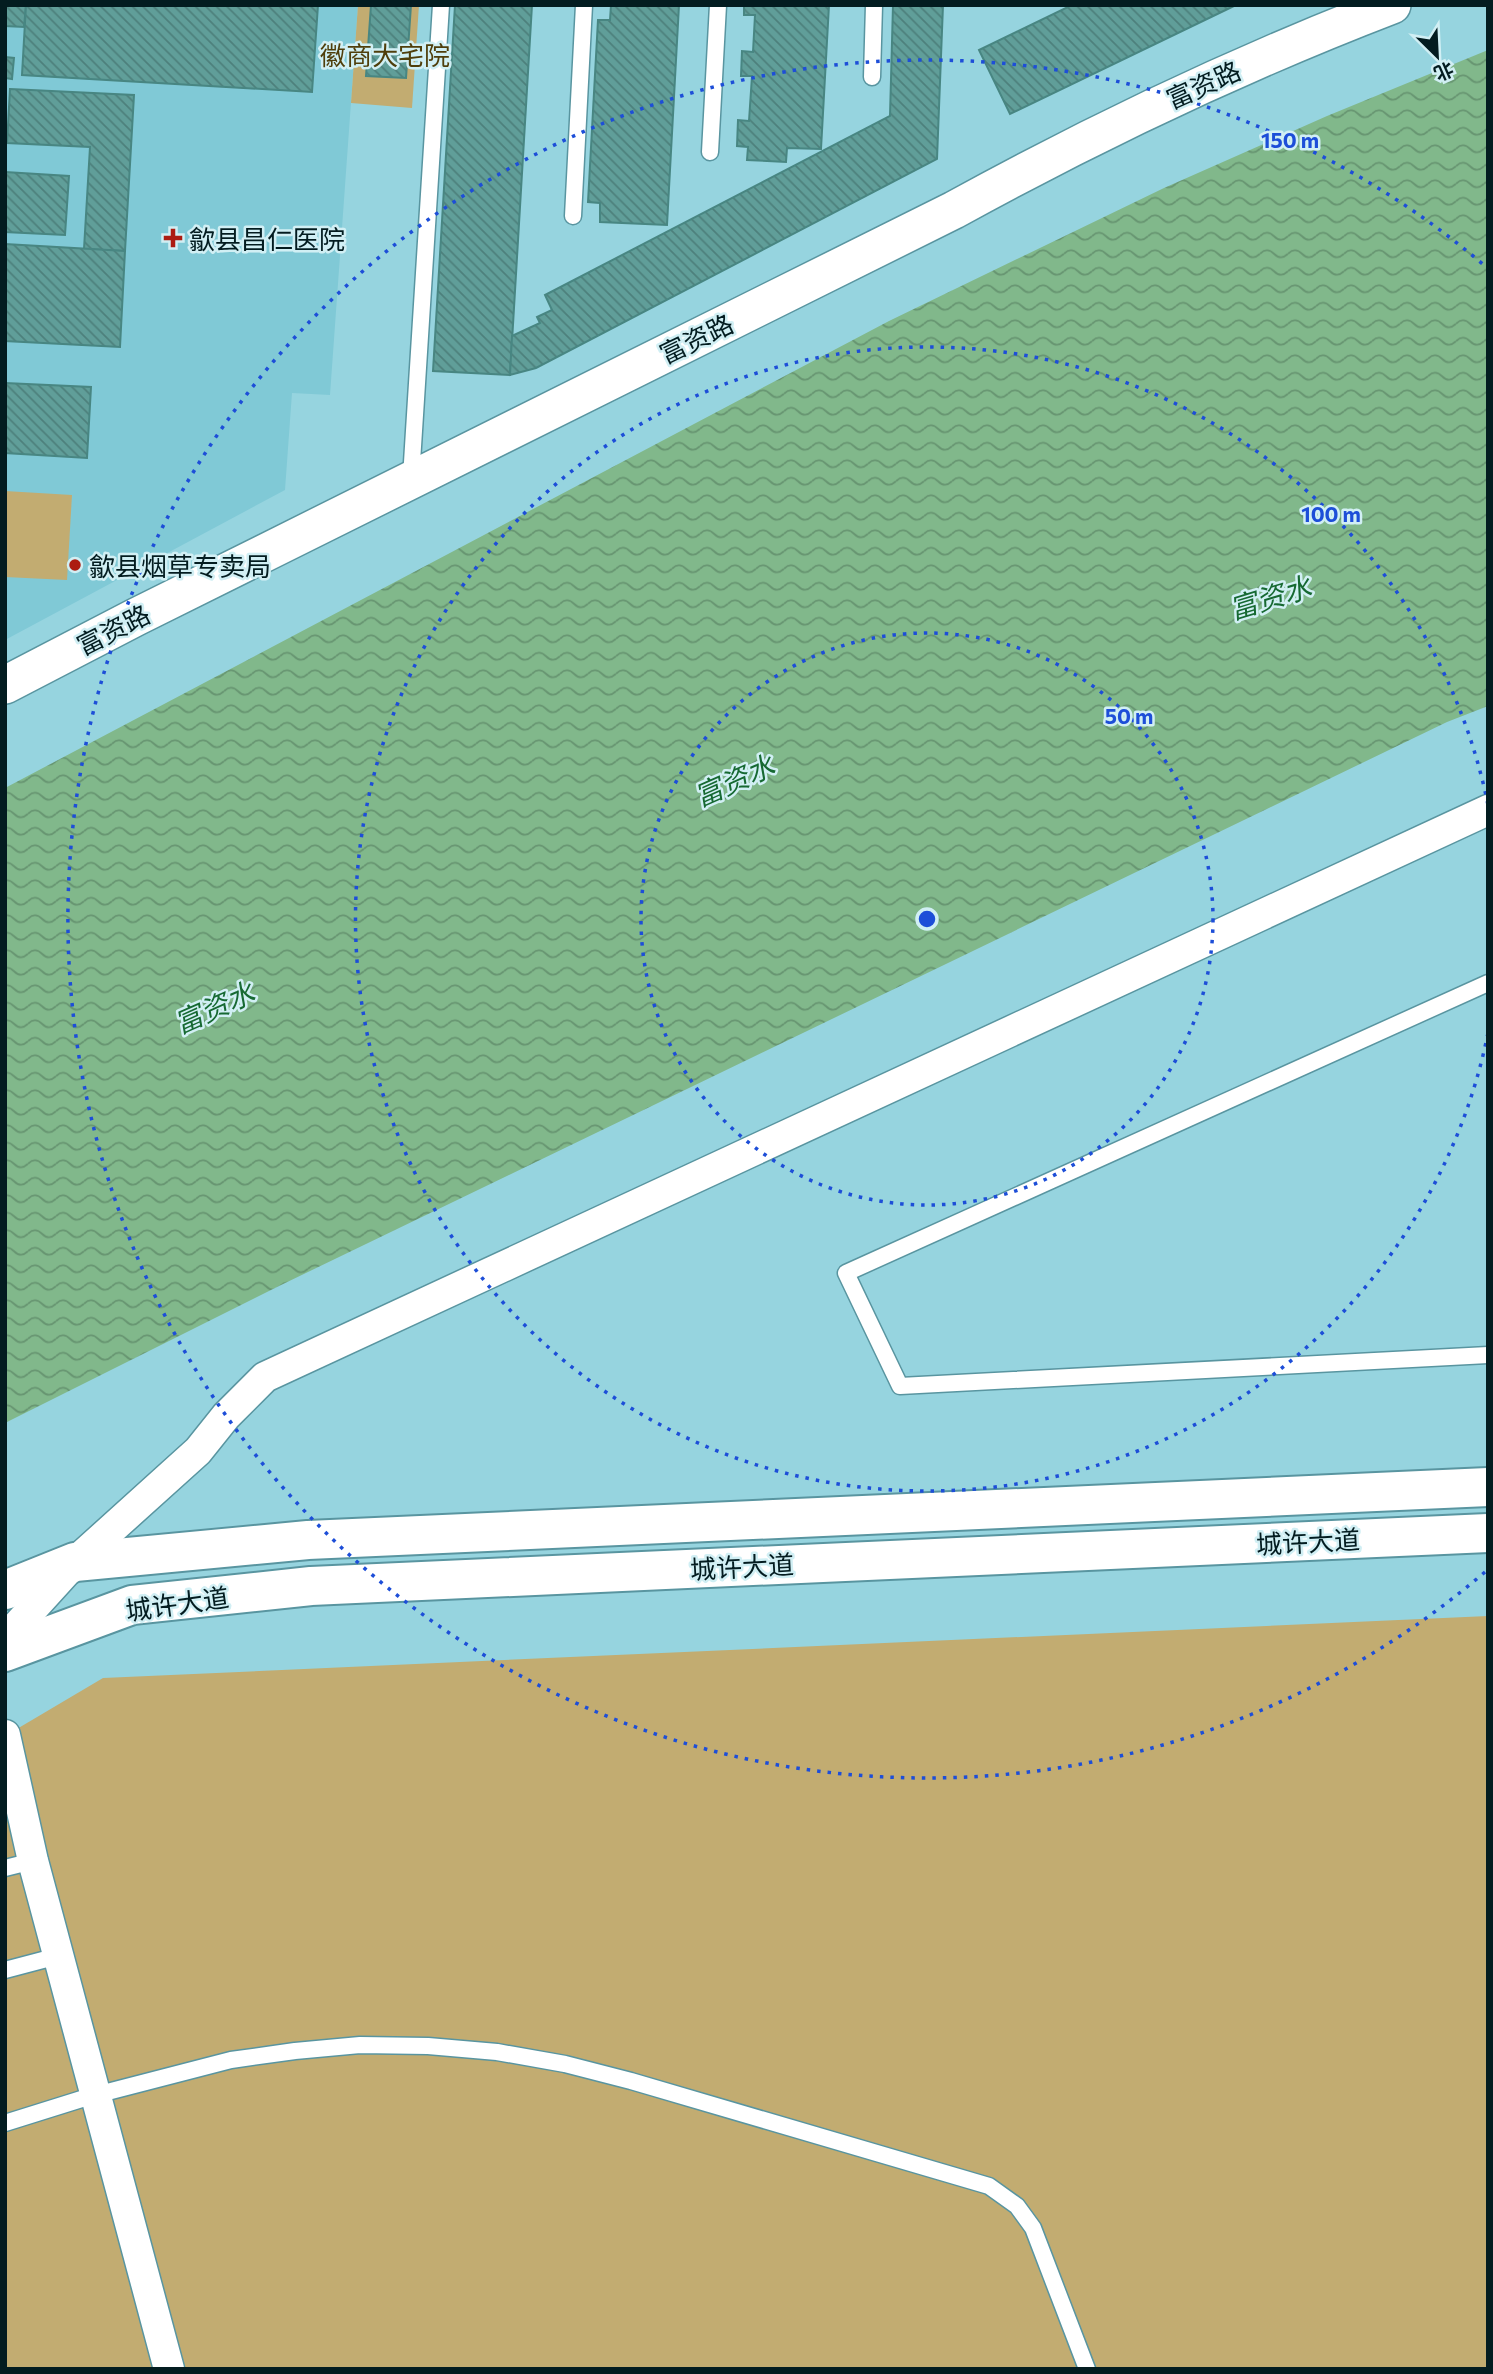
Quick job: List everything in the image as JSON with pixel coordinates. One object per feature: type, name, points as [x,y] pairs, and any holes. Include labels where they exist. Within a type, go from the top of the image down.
[{"type":"main road","name":"城许大道","points":[[5,1590],[75,1562],[308,1540],[1488,1487]]},
{"type":"main road","name":"城许大道","points":[[5,1652],[131,1605],[311,1586],[1488,1533]]},
{"type":"street","name":"富资路","points":[[5,684],[148,610],[954,210],[1047,159],[1142,112],[1238,67],[1392,5]]},
{"type":"street","points":[[5,1639],[75,1562],[198,1451],[226,1416],[265,1377],[1488,810]]},
{"type":"street","points":[[5,1735],[19,1865],[58,1956],[169,2369]]},
{"type":"lane","points":[[411,480],[441,5]]},
{"type":"lane","points":[[573,216],[584,5]]},
{"type":"lane","points":[[710,152],[718,5]]},
{"type":"lane","points":[[872,77],[874,5]]},
{"type":"lane","points":[[1488,983],[846,1273],[900,1386],[1488,1355]]},
{"type":"lane","points":[[5,1970],[58,1956]]},
{"type":"lane","points":[[5,2123],[95,2095],[231,2060],[295,2050],[428,2046],[497,2052],[565,2064],[989,2186],[1017,2206],[1033,2228],[1087,2369]]},
{"type":"shaded area","name":"歙县昌仁医院","points":[[5,5],[358,5],[330,395],[292,393],[285,490],[5,640]]},
{"type":"green space","name":"徽商大宅院","points":[[358,5],[419,5],[412,108],[351,103]]},
{"type":"green space","points":[[5,491],[72,495],[67,580],[5,577]]},
{"type":"green space","points":[[1488,1616],[1488,2369],[5,2369],[5,1736],[103,1678]]},
{"type":"water","name":"富资水","points":[[1488,50],[1488,706],[1447,722],[279,1286],[5,1423],[5,788],[889,321],[1164,188],[1327,116]]},
{"type":"building","points":[[5,5],[26,5],[24,27],[5,26]]},
{"type":"building","points":[[26,5],[318,5],[312,92],[22,75]]},
{"type":"building","points":[[371,5],[411,5],[406,78],[366,76]]},
{"type":"building","points":[[455,5],[532,5],[510,375],[433,371]]},
{"type":"building","points":[[611,5],[679,5],[667,225],[600,222],[600,203],[588,202],[598,20],[610,20]]},
{"type":"building","points":[[744,5],[829,5],[821,149],[787,148],[786,162],[747,160],[748,147],[737,146],[738,120],[749,121],[752,76],[741,76],[742,51],[753,52],[755,15],[744,15]]},
{"type":"building","points":[[893,5],[943,5],[937,159],[536,368],[510,375],[512,336],[540,323],[537,317],[552,310],[545,295],[890,116]]},
{"type":"building","points":[[1072,5],[1236,5],[1010,114],[979,50]]},
{"type":"building","points":[[5,57],[14,58],[12,79],[5,78]]},
{"type":"building","points":[[10,89],[134,95],[125,251],[84,249],[90,147],[7,143]]},
{"type":"building","points":[[5,172],[69,176],[65,235],[5,232]]},
{"type":"building","points":[[5,244],[125,251],[120,347],[5,341]]},
{"type":"building","points":[[5,383],[91,387],[87,458],[5,453]]},
{"type":"place","name":"歙县昌仁医院","points":[[173,238]]},
{"type":"place","name":"歙县烟草专卖局","points":[[75,565]]}]
